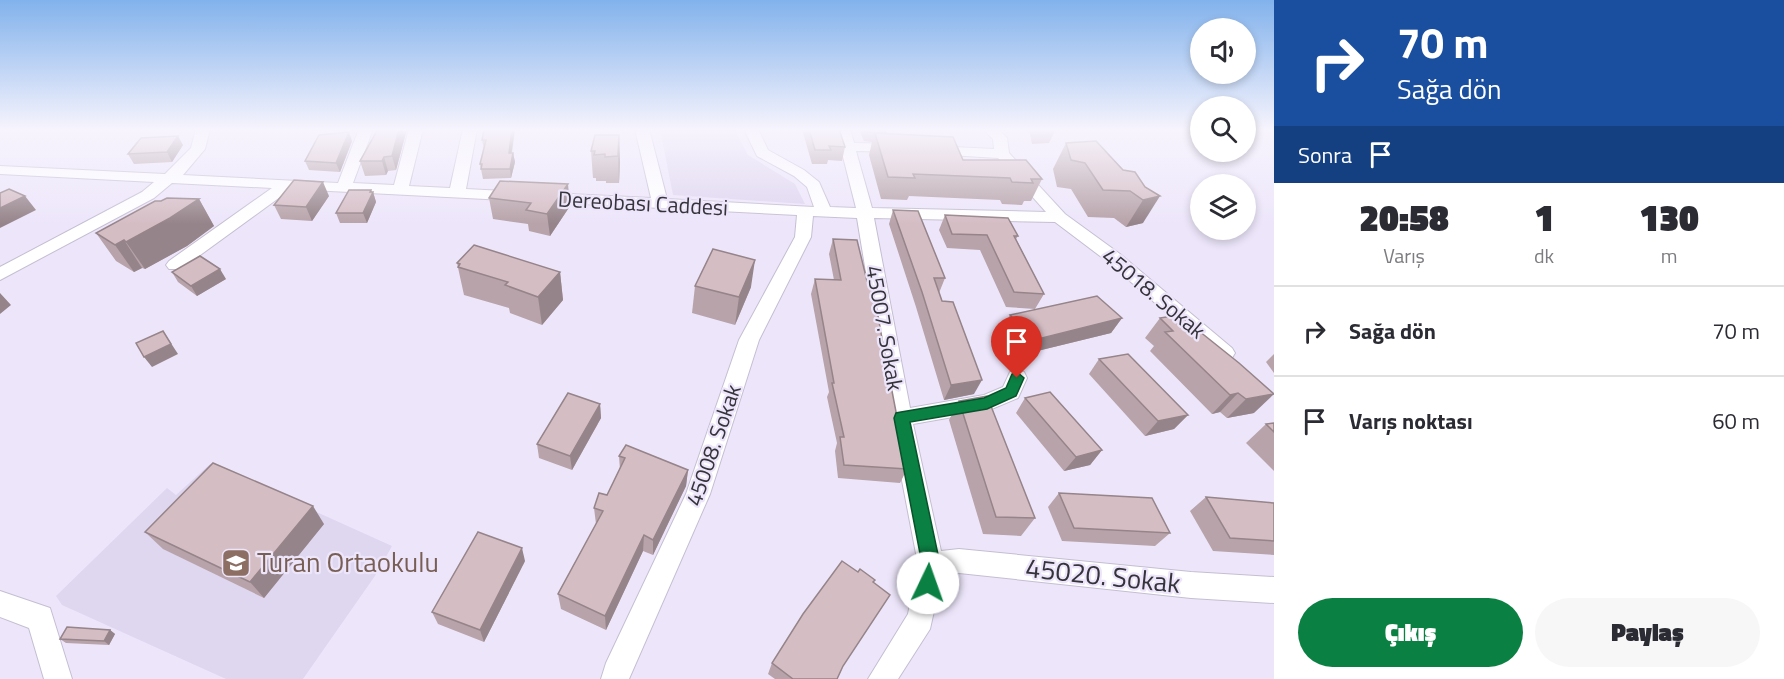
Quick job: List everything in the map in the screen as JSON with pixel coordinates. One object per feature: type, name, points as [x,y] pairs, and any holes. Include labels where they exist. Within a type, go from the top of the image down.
[{"type":"street","points":[[0,274],[137,202],[178,171],[187,161]]},
{"type":"street","points":[[343,189],[354,161]]},
{"type":"street","points":[[400,192],[408,161]]},
{"type":"street","points":[[457,194],[464,161]]},
{"type":"street","points":[[650,161],[660,203]]},
{"type":"street","points":[[776,161],[799,173],[814,185],[814,211]]},
{"type":"street","name":"45007. Sokak","points":[[853,161],[931,564],[920,619],[882,679]]},
{"type":"street","name":"45018. Sokak","points":[[1008,161],[1059,217],[1114,258],[1242,368]]},
{"type":"street","name":"Dereobası Caddesi","points":[[4,173],[814,211],[1059,217]]},
{"type":"street","points":[[175,265],[286,186]]},
{"type":"street","name":"45008. Sokak","points":[[615,679],[698,494],[749,340],[803,237],[814,211]]},
{"type":"street","points":[[901,418],[987,403],[1011,392],[1017,378]]},
{"type":"street","name":"45020. Sokak","points":[[931,564],[959,561],[1191,585],[1274,590]]},
{"type":"street","points":[[0,604],[40,618],[58,679]]},
{"type":"shaded area","points":[[666,161],[757,161],[795,184],[805,204],[673,195]]},
{"type":"shaded area","name":"Turan Ortaokulu","points":[[210,464],[392,546],[377,573],[303,679],[226,679],[62,605],[56,596],[167,488],[176,495]]},
{"type":"building","points":[[305,161],[337,161],[336,163]]},
{"type":"building","points":[[481,161],[512,161],[510,169],[481,169],[482,164],[480,164]]},
{"type":"building","points":[[883,161],[1027,161],[1042,179],[1031,179],[1033,183],[1012,182],[1010,178],[913,174],[915,178],[888,177]]},
{"type":"building","points":[[1074,161],[1114,161],[1123,170],[1135,172],[1145,187],[1160,196],[1143,200],[1130,191],[1103,190],[1085,163]]},
{"type":"building","points":[[294,180],[323,182],[306,207],[274,205]]},
{"type":"building","points":[[500,181],[568,184],[547,214],[526,210],[531,203],[489,198]]},
{"type":"building","points":[[9,189],[25,196],[0,208],[0,193]]},
{"type":"building","points":[[349,190],[371,190],[370,192],[373,192],[363,213],[336,213]]},
{"type":"building","points":[[167,198],[199,199],[126,242],[124,240],[115,245],[96,233],[155,201]]},
{"type":"building","points":[[893,210],[918,211],[945,278],[934,278],[942,301],[953,302],[982,380],[951,385]]},
{"type":"building","points":[[945,215],[1008,218],[1018,236],[1014,236],[1044,294],[1014,292],[987,235],[952,234]]},
{"type":"building","points":[[833,239],[857,240],[877,310],[887,367],[884,367],[892,391],[907,469],[844,465],[840,437],[844,437],[832,383],[834,383],[815,279],[841,280]]},
{"type":"building","points":[[474,245],[560,272],[538,297],[505,285],[508,282],[458,267],[460,264],[457,263]]},
{"type":"building","points":[[713,249],[755,260],[739,297],[695,286]]},
{"type":"building","points":[[200,256],[220,269],[191,286],[172,272]]},
{"type":"building","points":[[1097,296],[1122,318],[1034,340],[1010,315]]},
{"type":"building","points":[[1179,315],[1274,394],[1246,399],[1238,393],[1230,395],[1165,332],[1173,331],[1160,318]]},
{"type":"building","points":[[163,331],[171,344],[144,357],[136,343]]},
{"type":"building","points":[[1128,354],[1188,415],[1158,421],[1099,359]]},
{"type":"building","points":[[1050,392],[1102,450],[1076,457],[1025,398]]},
{"type":"building","points":[[568,393],[600,404],[570,456],[537,444]]},
{"type":"building","points":[[987,396],[1035,518],[996,517],[959,401]]},
{"type":"building","points":[[1274,423],[1274,432],[1266,424]]},
{"type":"building","points":[[626,445],[688,470],[653,540],[644,535],[605,616],[558,594],[603,511],[594,508],[599,493],[607,495],[625,458],[619,456]]},
{"type":"building","name":"Turan Ortaokulu","points":[[213,463],[313,506],[250,582],[145,532]]},
{"type":"building","points":[[1059,493],[1152,498],[1170,533],[1074,528]]},
{"type":"building","points":[[1206,497],[1274,503],[1274,541],[1230,538]]},
{"type":"building","points":[[478,532],[522,548],[480,630],[432,612]]},
{"type":"building","points":[[842,561],[858,572],[860,569],[890,595],[843,666],[837,679],[793,679],[772,663],[803,614]]},
{"type":"building","points":[[67,627],[110,630],[104,641],[60,639]]},
{"type":"place","name":"Turan Ortaokulu","points":[[236,563]]},
{"type":"route","points":[[928,583],[931,564],[901,418],[987,403],[1011,392],[1017,378]]}]
